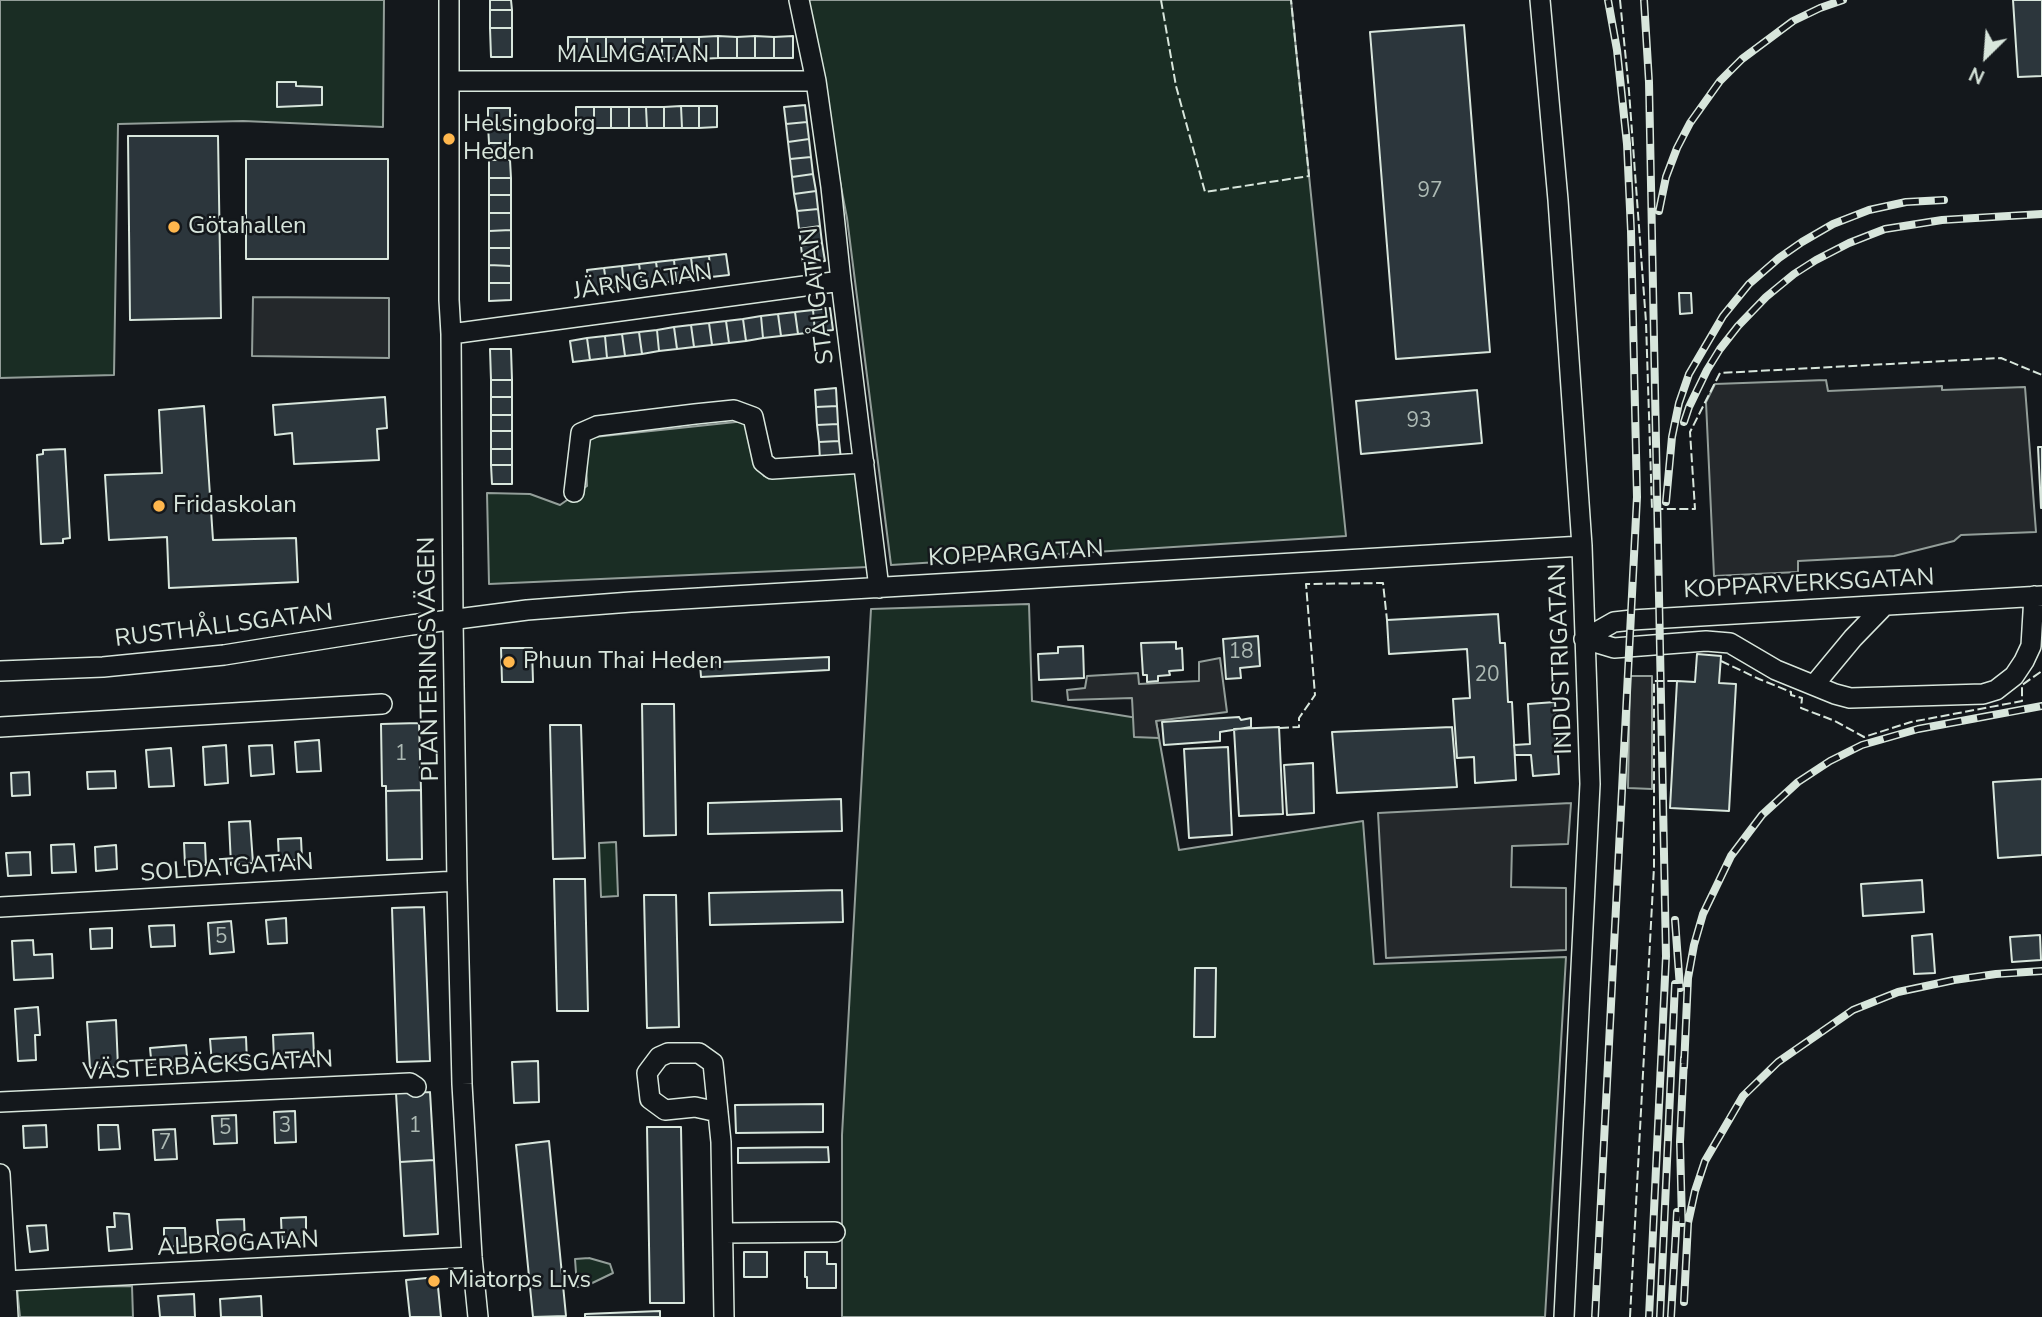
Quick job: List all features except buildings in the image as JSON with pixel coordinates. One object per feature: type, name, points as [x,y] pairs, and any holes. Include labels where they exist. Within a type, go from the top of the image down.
[{"type":"street","name":"PLANTERINGSVÄGEN","points":[[449,0],[449,300],[457,881],[462,1084],[478,1317]]},
{"type":"street","name":"STÅLGATAN","points":[[799,0],[816,81],[831,187],[879,587]]},
{"type":"street","name":"INDUSTRIGATAN","points":[[1540,0],[1558,200],[1583,547],[1590,784],[1564,1317]]},
{"type":"street","name":"MALMGATAN","points":[[450,81],[816,81]]},
{"type":"street","name":"JÄRNGATAN","points":[[451,334],[841,281]]},
{"type":"street","points":[[574,492],[581,433],[597,426],[734,410],[753,416],[763,461],[772,469],[864,463]]},
{"type":"street","name":"KOPPARGATAN","points":[[453,619],[631,602],[1583,547]]},
{"type":"street","points":[[1584,639],[1614,648],[1706,641],[1730,643],[1776,670],[1850,698],[1983,694],[1996,690],[2014,676],[2031,646],[2038,596]]},
{"type":"street","name":"KOPPARVERKSGATAN","points":[[1584,639],[1614,622],[1632,620],[2038,596]]},
{"type":"street","points":[[1814,685],[1884,606]]},
{"type":"street","name":"RUSTHÅLLSGATAN","points":[[0,670],[103,667],[224,655],[453,619]]},
{"type":"street","points":[[0,727],[382,704]]},
{"type":"street","name":"SOLDATGATAN","points":[[0,907],[457,881]]},
{"type":"street","name":"VÄSTERBÄCKSGATAN","points":[[0,1102],[410,1083],[416,1087]]},
{"type":"street","points":[[718,1112],[722,1142],[724,1317]]},
{"type":"street","points":[[0,1174],[8,1317]]},
{"type":"street","points":[[724,1233],[835,1232]]},
{"type":"street","name":"ALBROGATAN","points":[[6,1281],[472,1257]]},
{"type":"green space","points":[[0,0],[384,0],[383,127],[243,121],[118,124],[114,375],[0,378]]},
{"type":"green space","points":[[805,0],[1291,0],[1346,536],[891,565],[847,218]]},
{"type":"green space","points":[[745,421],[764,476],[856,469],[868,567],[489,584],[487,493],[530,494],[560,505],[587,486],[585,438]]},
{"type":"green space","points":[[1029,604],[1032,701],[1156,721],[1179,850],[1363,821],[1374,964],[1566,957],[1545,1317],[842,1317],[842,1135],[871,609]]},
{"type":"green space","points":[[616,842],[618,896],[601,897],[599,843]]},
{"type":"green space","points":[[589,1258],[610,1264],[613,1273],[584,1287],[577,1287],[575,1259]]},
{"type":"green space","points":[[132,1286],[133,1317],[20,1317],[17,1288]]},
{"type":"shaded area","points":[[253,297],[389,298],[389,358],[252,356]]},
{"type":"shaded area","points":[[1826,380],[1828,391],[1942,386],[1942,390],[2025,387],[2036,532],[1961,535],[1954,541],[1894,556],[1798,561],[1798,572],[1714,576],[1706,402],[1715,384]]},
{"type":"shaded area","points":[[1220,658],[1227,712],[1156,721],[1159,738],[1134,737],[1132,698],[1068,700],[1067,690],[1085,688],[1087,676],[1138,673],[1139,684],[1199,681],[1199,662]]},
{"type":"shaded area","points":[[1630,676],[1652,676],[1652,789],[1628,788]]},
{"type":"shaded area","points":[[1571,803],[1568,844],[1512,846],[1511,887],[1566,888],[1566,950],[1386,958],[1378,813]]},
{"type":"railway","points":[[1595,1317],[1637,497],[1627,144],[1617,50],[1608,0]]},
{"type":"railway","points":[[1644,0],[1649,82],[1666,956],[1649,1317]]},
{"type":"railway","points":[[1659,211],[1666,177],[1677,148],[1690,123],[1720,81],[1742,59],[1793,21],[1843,0]]},
{"type":"railway","points":[[1666,502],[1672,437],[1689,374],[1723,316],[1749,284],[1779,258],[1833,224],[1869,210],[1906,202],[1944,200]]},
{"type":"railway","points":[[1684,422],[1707,370],[1738,326],[1766,297],[1816,260],[1885,229],[1942,220],[2042,214]]},
{"type":"railway","points":[[1684,1067],[1688,978],[1703,914],[1731,856],[1762,815],[1798,782],[1830,761],[1862,745],[1918,729],[2042,706]]},
{"type":"railway","points":[[1675,920],[1680,988]]},
{"type":"railway","points":[[1684,1302],[1688,1223],[1705,1161],[1743,1096],[1778,1062],[1853,1010],[1898,992],[1954,980],[2042,971]]},
{"type":"railway","points":[[1660,1317],[1675,984]]},
{"type":"railway","points":[[1682,1223],[1680,1142],[1684,1058]]},
{"type":"railway","points":[[1671,1317],[1677,1212]]},
{"type":"fence","points":[[1161,0],[1176,86],[1205,192],[1309,176],[1291,0]]},
{"type":"fence","points":[[1620,0],[1646,322],[1652,509],[1695,509],[1690,432],[1720,373],[2001,358],[2042,375]]},
{"type":"fence","points":[[1280,728],[1299,727],[1299,718],[1315,695],[1306,584],[1383,583],[1387,620]]},
{"type":"fence","points":[[1721,661],[1791,692],[1791,695],[1802,698],[1801,708],[1835,721],[1864,737],[1911,722],[2022,701],[2022,685],[2042,671]]},
{"type":"fence","points":[[1630,1317],[1654,867],[1654,681],[1677,681]]},
{"type":"place","name":"Helsingborg Heden","points":[[449,139]]},
{"type":"place","name":"Götahallen","points":[[174,227]]},
{"type":"place","name":"Fridaskolan","points":[[159,506]]},
{"type":"place","name":"Phuun Thai Heden","points":[[509,662]]},
{"type":"place","name":"Miatorps Livs","points":[[434,1281]]}]
